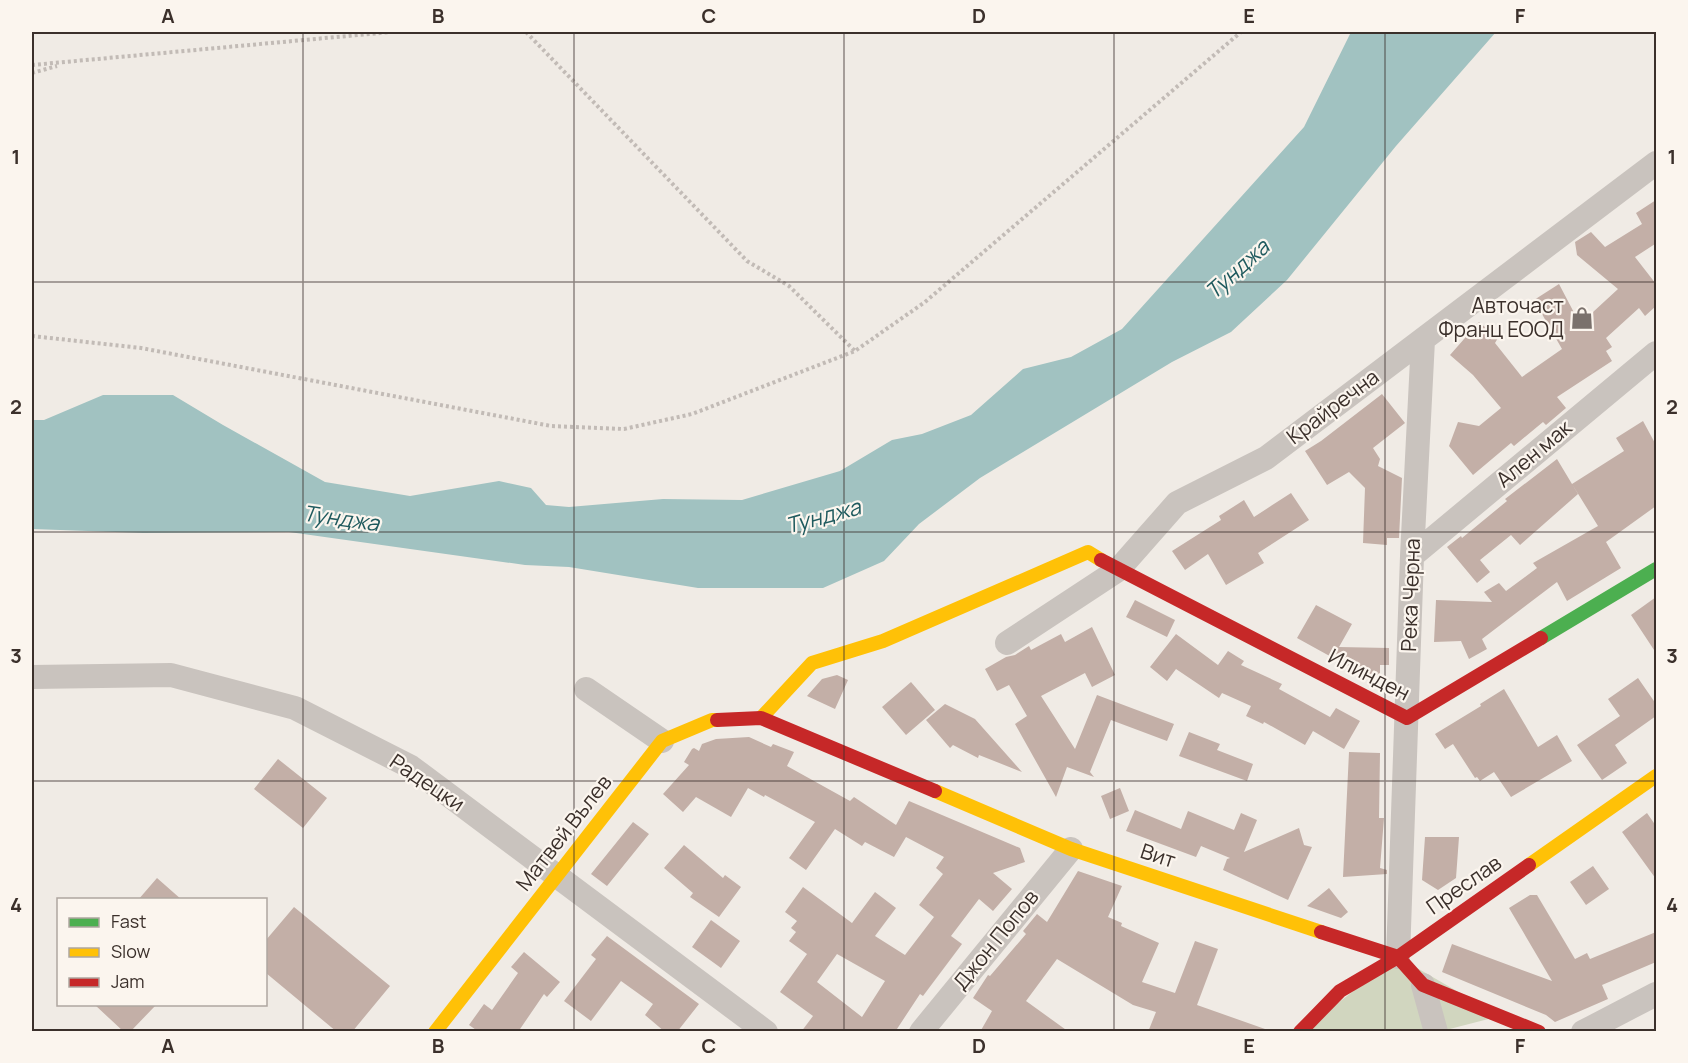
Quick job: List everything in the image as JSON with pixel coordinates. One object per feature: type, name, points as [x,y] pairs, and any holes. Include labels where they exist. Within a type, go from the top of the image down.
[{"type":"street","name":"Крайречна","points":[[1007,643],[1118,570],[1178,503],[1266,458],[1656,163]]},
{"type":"street","name":"Река Черна","points":[[1398,957],[1412,556],[1423,340]]},
{"type":"street","name":"Ален мак","points":[[1412,556],[1656,352]]},
{"type":"street","name":"Илинден","points":[[761,718],[812,663],[883,641],[1088,552],[1118,570],[1407,718],[1656,568]]},
{"type":"street","name":"Радецки","points":[[32,677],[171,675],[295,708],[411,767],[766,1032]]},
{"type":"street","points":[[586,689],[662,741]]},
{"type":"street","name":"Матвей Вълев","points":[[435,1032],[662,741],[712,720],[761,718]]},
{"type":"street","name":"Вит","points":[[761,718],[1071,849],[1398,957],[1423,985],[1539,1032]]},
{"type":"street","name":"Преслав","points":[[1300,1032],[1340,991],[1398,957],[1656,776]]},
{"type":"street","name":"Джон Попов","points":[[921,1032],[1071,849]]},
{"type":"street","points":[[1423,985],[1436,1032]]},
{"type":"street","points":[[1583,1032],[1656,994]]},
{"type":"path","points":[[32,65],[64,64],[391,32]]},
{"type":"path","points":[[526,32],[747,261],[789,286],[855,351]]},
{"type":"path","points":[[32,336],[141,348],[551,426],[624,429],[692,414],[855,351],[924,302],[1241,32]]},
{"type":"path","points":[[32,74],[64,64]]},
{"type":"green space","points":[[1398,957],[1500,1016],[1442,1031],[1300,1032]]},
{"type":"water","name":"Тунджа","points":[[1351,32],[1496,32],[1396,146],[1287,280],[1231,332],[1172,362],[980,478],[919,524],[884,561],[823,588],[698,588],[569,567],[525,565],[289,532],[143,533],[32,529],[32,420],[44,420],[103,395],[173,395],[325,482],[410,496],[499,481],[531,488],[546,505],[569,507],[663,499],[742,500],[840,471],[892,440],[922,434],[971,415],[1023,369],[1071,357],[1122,329],[1304,127]]},
{"type":"building","points":[[1656,200],[1656,247],[1655,244],[1635,257],[1656,284],[1656,306],[1645,316],[1639,308],[1606,338],[1612,347],[1606,351],[1612,361],[1557,397],[1566,408],[1546,425],[1543,422],[1514,446],[1511,443],[1473,475],[1449,446],[1458,422],[1479,426],[1501,408],[1473,375],[1450,355],[1479,322],[1498,338],[1495,343],[1522,377],[1562,349],[1534,300],[1559,284],[1580,324],[1618,289],[1577,255],[1575,242],[1591,232],[1605,247],[1642,224],[1636,213]]},
{"type":"building","points":[[1382,394],[1405,423],[1373,448],[1380,459],[1378,466],[1402,478],[1399,538],[1387,538],[1387,545],[1363,543],[1365,488],[1349,472],[1327,485],[1305,451]]},
{"type":"building","points":[[1643,421],[1656,445],[1656,506],[1606,542],[1621,568],[1567,601],[1557,582],[1482,639],[1487,649],[1469,659],[1461,641],[1434,642],[1436,600],[1492,602],[1484,592],[1499,583],[1506,591],[1537,568],[1533,563],[1598,526],[1572,484],[1624,451],[1616,438]]},
{"type":"building","points":[[1557,459],[1578,494],[1520,545],[1511,535],[1480,560],[1490,572],[1477,583],[1447,547],[1461,536],[1462,538],[1507,501],[1505,499]]},
{"type":"building","points":[[1291,493],[1309,520],[1258,553],[1264,563],[1226,585],[1208,554],[1185,570],[1172,551],[1221,520],[1219,516],[1244,500],[1254,517]]},
{"type":"building","points":[[1656,597],[1656,653],[1631,615]]},
{"type":"building","points":[[1135,600],[1175,620],[1167,637],[1126,617]]},
{"type":"building","points":[[1316,605],[1352,624],[1339,647],[1389,648],[1389,665],[1380,665],[1380,675],[1364,675],[1297,638]]},
{"type":"building","points":[[1092,627],[1115,675],[1092,687],[1085,673],[1041,696],[1075,749],[1097,695],[1174,724],[1167,741],[1111,720],[1090,772],[1094,777],[1067,767],[1056,797],[1015,724],[1027,716],[1009,685],[997,691],[985,669],[1029,646],[1031,650],[1061,634],[1065,642]]},
{"type":"building","points":[[1176,634],[1218,665],[1228,651],[1244,661],[1241,665],[1282,684],[1279,689],[1330,717],[1336,708],[1360,721],[1344,749],[1313,731],[1305,745],[1264,722],[1263,724],[1246,716],[1251,706],[1222,693],[1219,698],[1176,669],[1167,681],[1150,667]]},
{"type":"building","points":[[837,675],[848,680],[835,709],[807,696],[822,679]]},
{"type":"building","points":[[1638,678],[1656,704],[1656,716],[1615,745],[1627,763],[1602,780],[1577,745],[1620,716],[1608,699]]},
{"type":"building","points":[[911,682],[935,710],[906,735],[882,707]]},
{"type":"building","points":[[1504,689],[1538,747],[1557,735],[1572,761],[1511,797],[1494,772],[1480,781],[1477,777],[1475,778],[1453,744],[1445,749],[1435,734]]},
{"type":"building","points":[[945,704],[975,719],[1022,772],[979,755],[978,758],[953,745],[950,748],[926,720]]},
{"type":"building","points":[[1189,732],[1220,744],[1217,750],[1253,764],[1247,781],[1179,756]]},
{"type":"building","points":[[749,737],[771,747],[773,744],[794,752],[787,766],[850,801],[854,797],[896,825],[909,801],[1020,848],[1025,862],[993,873],[1012,889],[993,911],[979,899],[951,936],[962,944],[923,996],[920,994],[895,1032],[801,1032],[813,1016],[780,992],[807,954],[789,941],[796,932],[791,928],[797,921],[785,912],[803,887],[852,923],[875,892],[896,908],[875,936],[905,955],[934,917],[919,905],[943,874],[936,868],[944,857],[906,837],[894,857],[865,842],[862,846],[835,829],[806,870],[789,858],[815,822],[765,795],[764,797],[748,788],[731,817],[696,797],[683,812],[663,794],[689,765],[684,762],[692,749],[699,751],[702,744],[716,739]],"holes":[[[837,954],[885,981],[862,1017],[817,982]]]},
{"type":"building","points":[[1349,752],[1380,753],[1379,818],[1384,818],[1380,868],[1387,870],[1387,874],[1343,877]]},
{"type":"building","points":[[278,759],[327,798],[303,828],[254,789]]},
{"type":"building","points":[[1120,788],[1129,811],[1110,819],[1101,796]]},
{"type":"building","points":[[1135,810],[1181,829],[1188,811],[1234,830],[1241,813],[1257,820],[1244,852],[1299,828],[1304,845],[1312,847],[1288,900],[1223,870],[1227,859],[1230,858],[1201,846],[1196,857],[1126,831]]},
{"type":"building","points":[[1647,813],[1656,826],[1656,879],[1622,832]]},
{"type":"building","points":[[633,822],[649,834],[607,886],[591,874]]},
{"type":"building","points":[[1425,837],[1459,837],[1456,878],[1438,890],[1422,880]]},
{"type":"building","points":[[684,845],[723,878],[725,875],[741,887],[719,917],[690,897],[693,893],[664,868]]},
{"type":"building","points":[[1593,866],[1609,889],[1586,905],[1570,882]]},
{"type":"building","points":[[1078,871],[1122,886],[1108,917],[1122,923],[1121,926],[1159,943],[1142,982],[1175,993],[1195,941],[1218,949],[1197,1005],[1265,1029],[1265,1032],[1148,1032],[1156,1012],[1133,1005],[1057,959],[1026,1001],[1069,1032],[980,1032],[992,1011],[973,998],[988,975],[990,976],[1026,934],[1023,931],[1037,914],[1047,922]]},
{"type":"building","points":[[157,878],[180,898],[140,898]]},
{"type":"building","points":[[1329,888],[1348,912],[1341,918],[1307,906]]},
{"type":"building","points":[[1530,895],[1537,895],[1575,959],[1587,953],[1590,959],[1656,932],[1656,962],[1602,985],[1608,999],[1555,1022],[1546,1015],[1442,972],[1452,944],[1552,981],[1509,908]]},
{"type":"building","points":[[294,907],[390,986],[352,1032],[337,1032],[267,974],[267,939]]},
{"type":"building","points":[[711,920],[740,941],[721,968],[692,947]]},
{"type":"building","points":[[607,936],[699,1004],[677,1032],[665,1032],[645,1015],[653,1004],[621,981],[591,1021],[564,1001],[596,959],[591,955]]},
{"type":"building","points":[[524,952],[560,982],[547,997],[544,994],[518,1032],[479,1032],[469,1025],[484,1004],[492,1010],[518,973],[511,967]]},
{"type":"building","points":[[96,1006],[155,1006],[130,1032],[124,1032]]},
{"type":"traffic: fast","points":[[1541,638],[1656,569]]},
{"type":"traffic: slow","points":[[761,718],[812,663],[883,641],[1088,552],[1101,560]]},
{"type":"traffic: slow","points":[[435,1032],[662,741],[717,720]]},
{"type":"traffic: slow","points":[[1529,865],[1656,776]]},
{"type":"traffic: slow","points":[[935,791],[1071,849],[1321,932]]},
{"type":"traffic: jam","points":[[1101,560],[1407,718],[1541,638]]},
{"type":"traffic: jam","points":[[717,720],[761,718],[935,791]]},
{"type":"traffic: jam","points":[[1300,1032],[1340,991],[1398,957],[1529,865]]},
{"type":"traffic: jam","points":[[1321,932],[1398,957],[1423,985],[1539,1032]]},
{"type":"place","name":"Авточаст Франц ЕООД","points":[[1582,318]]}]
